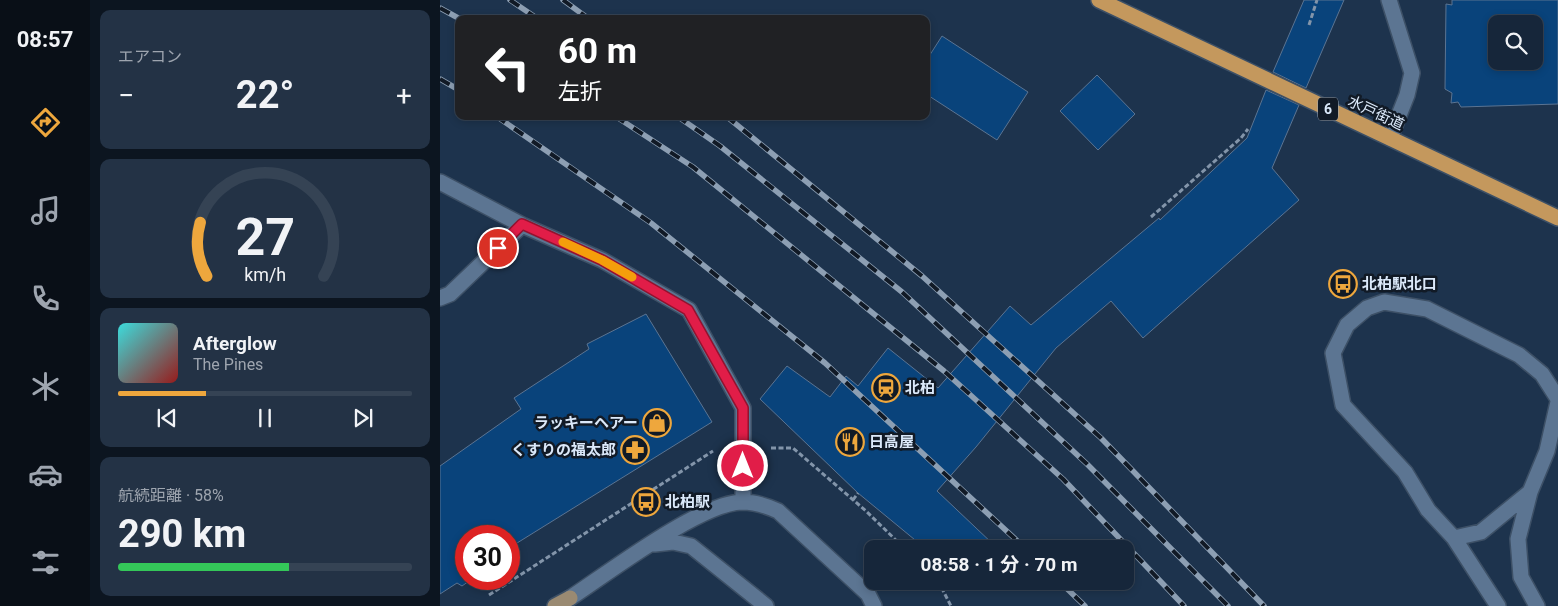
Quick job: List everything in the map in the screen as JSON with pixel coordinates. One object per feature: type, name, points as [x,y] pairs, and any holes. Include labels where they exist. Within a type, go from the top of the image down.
[{"type":"highway","name":"水戸街道","points":[[1099,0],[1558,218]]},
{"type":"main road","points":[[554,606],[570,598]]},
{"type":"street","points":[[1389,0],[1412,73],[1407,95],[1390,138]]},
{"type":"street","points":[[440,182],[522,224],[602,260],[688,310],[743,408],[743,502]]},
{"type":"street","points":[[440,298],[450,294],[522,224]]},
{"type":"street","points":[[1498,606],[1454,538],[1428,510],[1405,472],[1343,405],[1333,353],[1347,325],[1367,308],[1384,302],[1427,308],[1519,354],[1542,374],[1558,400],[1547,451],[1530,492],[1518,539],[1521,577],[1536,606]]},
{"type":"street","points":[[1454,538],[1481,532],[1530,492]]},
{"type":"street","points":[[570,598],[670,531],[712,510],[743,502],[765,504],[778,511],[868,594],[874,606]]},
{"type":"street","points":[[651,545],[673,542],[692,546],[766,606]]},
{"type":"path","points":[[1309,25],[1317,0]]},
{"type":"path","points":[[1151,217],[1241,138],[1248,129]]},
{"type":"path","points":[[853,500],[858,493]]},
{"type":"path","points":[[943,590],[951,606]]},
{"type":"building","points":[[1304,0],[1344,0],[1306,88],[1273,72]]},
{"type":"building","points":[[1452,0],[1558,0],[1558,104],[1461,107],[1458,102],[1451,103],[1452,93],[1445,89],[1446,4],[1452,5]]},
{"type":"building","points":[[942,36],[1028,92],[997,140],[930,97],[930,55]]},
{"type":"building","points":[[1097,75],[1135,114],[1098,150],[1060,111]]},
{"type":"building","points":[[1266,90],[1299,105],[1272,168],[1299,200],[1143,338],[1111,301],[1056,348],[976,447],[937,491],[989,540],[915,540],[858,493],[760,399],[787,366],[830,397],[846,376],[858,386],[888,348],[938,388],[1010,306],[1031,325],[1159,218],[1160,220],[1247,138]]},
{"type":"building","points":[[646,314],[712,422],[520,541],[520,525],[455,525],[455,584],[440,594],[440,466],[521,409],[514,398],[589,349],[587,344]]},
{"type":"railway","points":[[510,0],[532,15]]},
{"type":"railway","points":[[563,0],[584,15]]},
{"type":"railway","points":[[440,8],[455,16]]},
{"type":"railway","points":[[440,79],[455,88]]},
{"type":"railway","points":[[502,120],[651,223],[825,363],[1016,540]]},
{"type":"railway","points":[[621,120],[693,167],[944,371],[1063,479],[1184,606]]},
{"type":"railway","points":[[683,120],[720,146],[902,292],[1087,464],[1228,606]]},
{"type":"railway","points":[[731,120],[922,276],[1101,438],[1264,606]]},
{"type":"railway","points":[[1068,590],[1085,606]]},
{"type":"slow traffic","points":[[563,242],[602,260],[632,277]]},
{"type":"place","name":"北柏駅北口","points":[[1343,284]]},
{"type":"place","name":"北柏","points":[[886,388]]},
{"type":"place","name":"ラッキーヘアー","points":[[657,423]]},
{"type":"place","name":"日高屋","points":[[850,442]]},
{"type":"place","name":"くすりの福太郎","points":[[635,450]]},
{"type":"place","name":"北柏駅","points":[[646,502]]},
{"type":"route","points":[[498,248],[522,224],[602,260],[688,310],[743,408],[743,466]]}]
